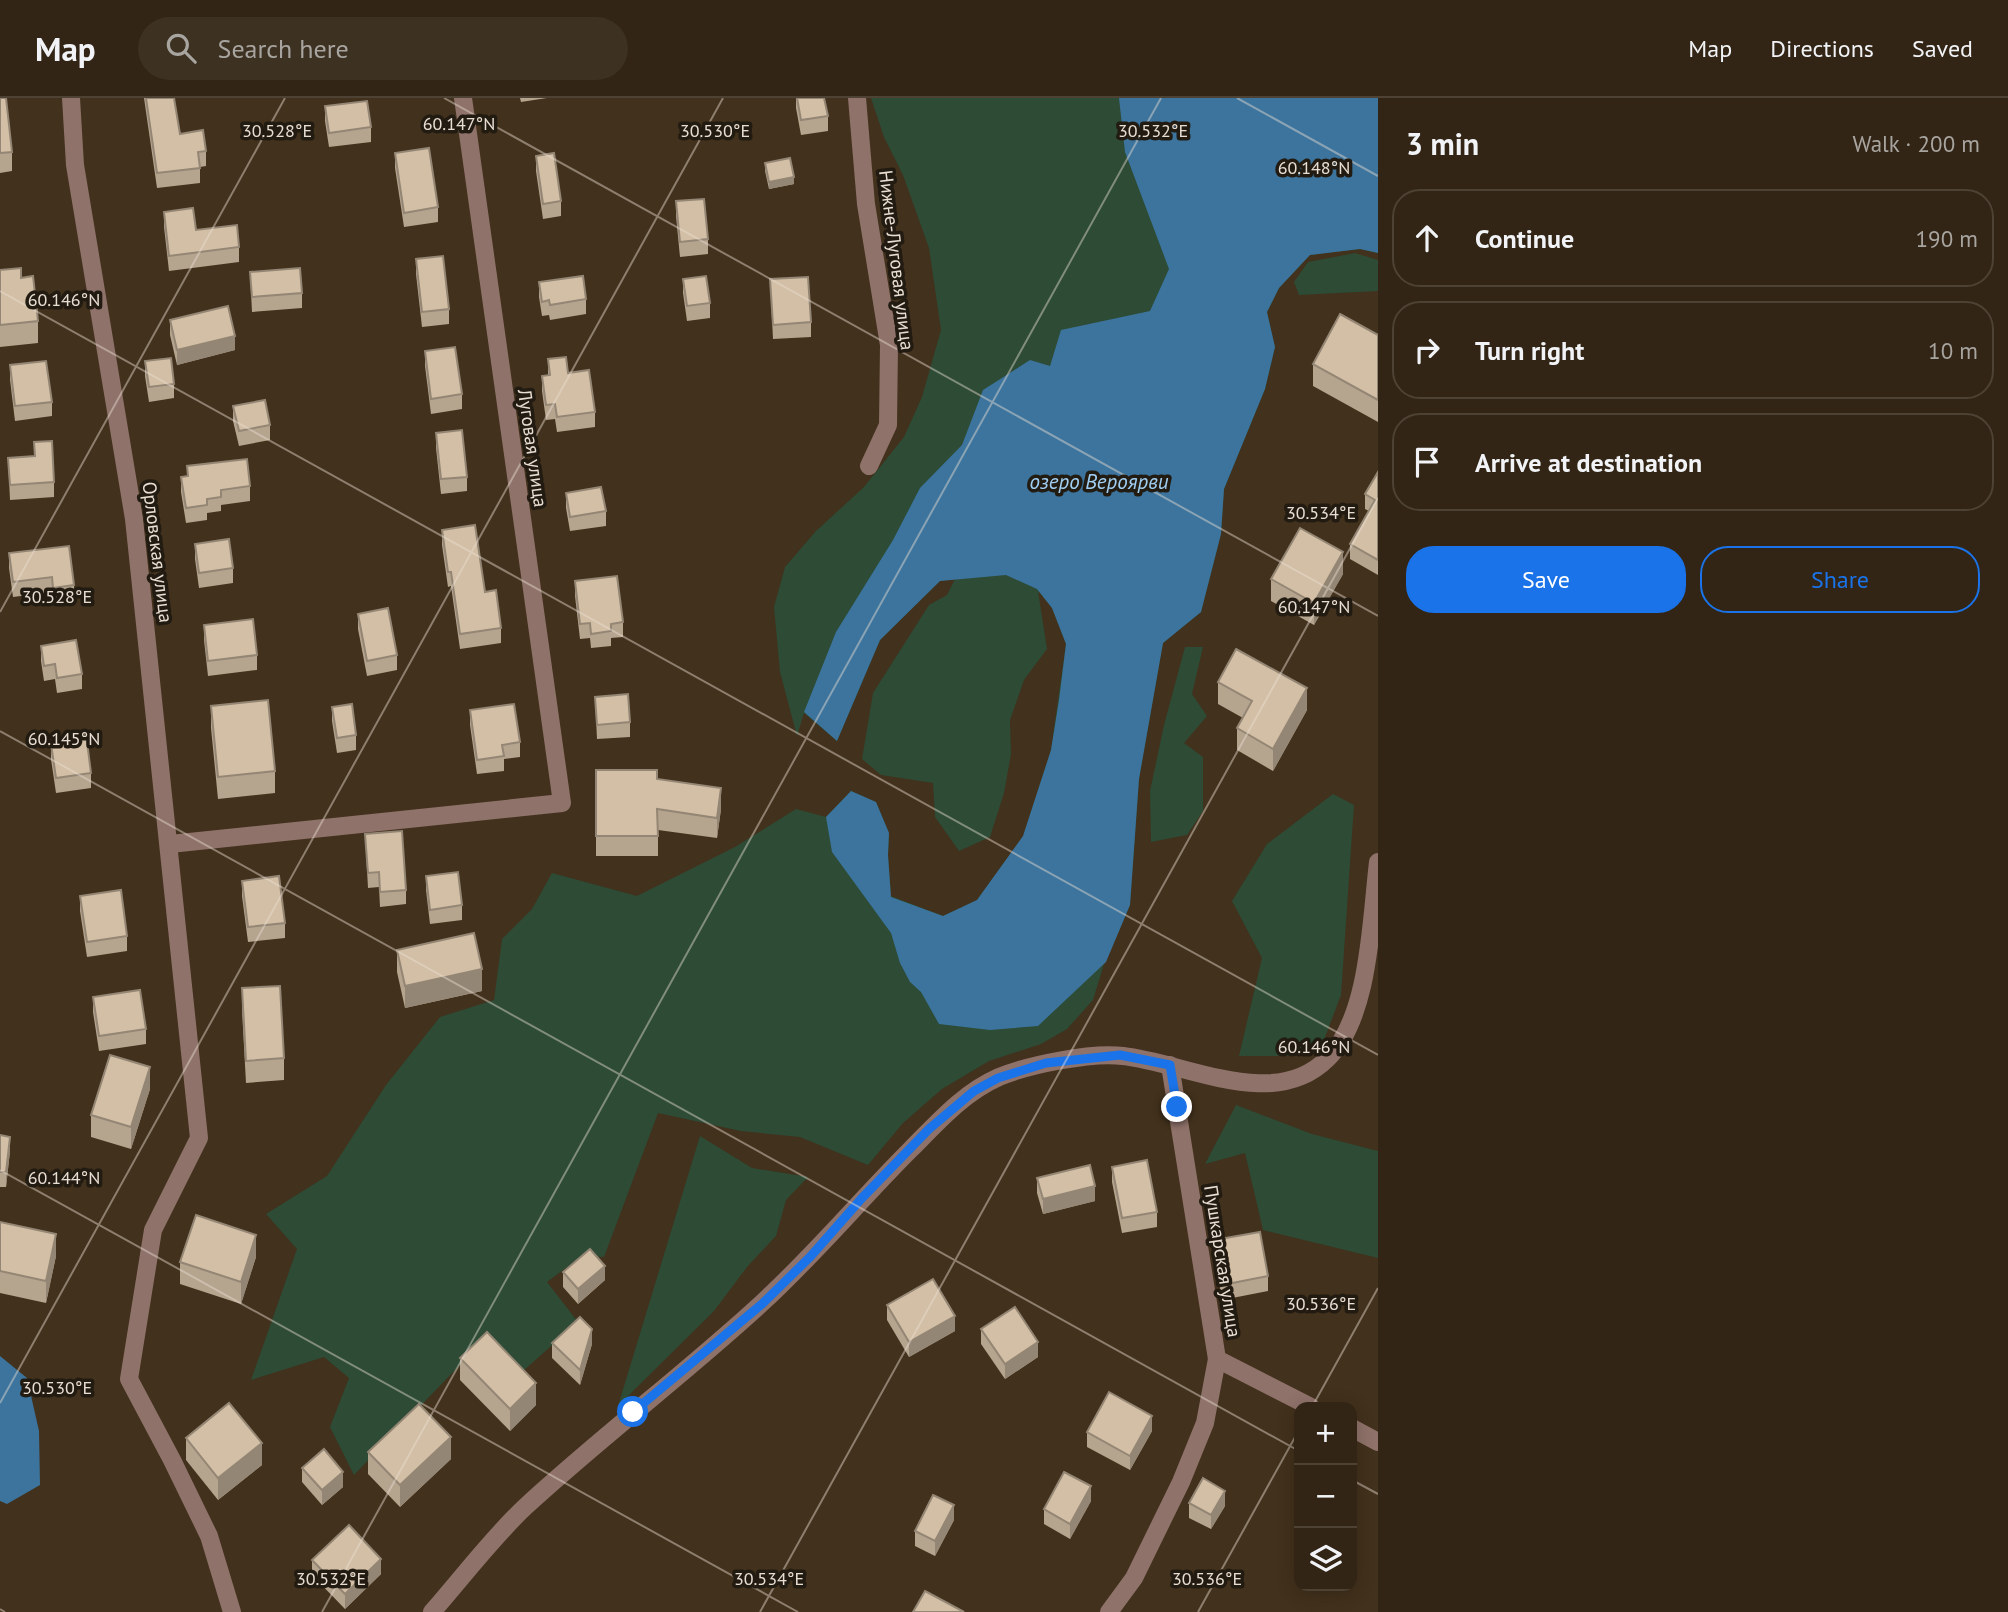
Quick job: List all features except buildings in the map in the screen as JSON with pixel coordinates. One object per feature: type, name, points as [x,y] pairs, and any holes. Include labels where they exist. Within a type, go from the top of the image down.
[{"type":"street","name":"Орловская улица","points":[[71,98],[75,165],[134,519],[199,1138],[153,1230],[129,1379],[173,1460],[209,1536],[232,1612]]},
{"type":"street","name":"Луговая улица","points":[[170,844],[562,803],[463,98]]},
{"type":"street","name":"Нижне-Луговая улица","points":[[857,98],[866,204],[889,345],[888,425],[869,466]]},
{"type":"street","points":[[432,1612],[522,1510],[762,1304],[810,1257],[929,1129],[974,1091],[998,1078],[1046,1063],[1120,1055],[1236,1082],[1269,1084],[1299,1077],[1327,1059],[1349,1028],[1362,991],[1378,862]]},
{"type":"street","name":"Пушкарская улица","points":[[1170,1065],[1217,1359],[1301,1402]]},
{"type":"street","points":[[1109,1612],[1135,1578],[1181,1482],[1205,1423],[1217,1359]]},
{"type":"street","points":[[1357,1430],[1378,1441]]},
{"type":"green space","points":[[871,98],[1378,98],[1378,253],[1360,249],[1310,255],[1279,288],[1267,312],[1275,347],[1265,389],[1224,489],[1221,534],[1201,612],[1163,643],[1139,779],[1130,905],[1104,964],[1093,1000],[1067,1029],[1041,1044],[989,1061],[942,1089],[903,1123],[868,1165],[800,1137],[741,1131],[658,1113],[604,1257],[582,1256],[547,1282],[578,1322],[522,1372],[483,1341],[354,1475],[330,1427],[349,1378],[324,1357],[251,1380],[297,1249],[266,1214],[327,1176],[386,1085],[440,1017],[494,1000],[502,939],[532,909],[552,873],[637,896],[735,847],[796,809],[826,817],[851,791],[876,802],[889,833],[891,896],[943,916],[977,900],[1023,837],[1051,750],[1066,644],[1052,608],[1038,591],[1047,649],[1024,680],[1010,720],[1011,754],[1004,793],[990,837],[959,851],[935,817],[933,783],[881,775],[862,759],[873,693],[929,605],[947,595],[955,579],[940,581],[880,640],[837,741],[804,713],[797,736],[780,672],[774,607],[785,567],[816,531],[864,487],[904,437],[922,397],[941,330],[929,248]]},
{"type":"green space","points":[[1355,253],[1378,260],[1378,291],[1299,295],[1294,282],[1308,262]]},
{"type":"green space","points":[[1185,647],[1203,647],[1192,694],[1207,716],[1184,743],[1203,757],[1203,811],[1187,835],[1151,842],[1150,791]]},
{"type":"green space","points":[[1333,794],[1354,805],[1341,995],[1324,1040],[1293,1056],[1239,1056],[1262,958],[1232,901],[1267,844]]},
{"type":"green space","points":[[1236,1105],[1312,1134],[1378,1151],[1378,1258],[1263,1230],[1245,1153],[1205,1164]]},
{"type":"green space","points":[[700,1136],[752,1168],[808,1177],[786,1200],[776,1236],[747,1267],[714,1311],[618,1406]]},
{"type":"water","name":"озеро Вероярви","points":[[1119,98],[1378,98],[1378,253],[1360,249],[1310,255],[1279,288],[1267,312],[1275,347],[1265,389],[1224,489],[1221,534],[1201,612],[1163,643],[1139,779],[1130,905],[1106,962],[1038,1026],[990,1030],[939,1024],[921,992],[910,982],[900,963],[891,933],[832,852],[826,817],[851,791],[876,802],[889,833],[891,897],[943,916],[977,900],[1023,836],[1051,750],[1066,644],[1052,608],[1037,589],[1006,575],[940,581],[880,640],[837,741],[804,712],[836,632],[893,540],[920,488],[962,445],[983,390],[1030,360],[1050,366],[1061,330],[1150,311],[1169,269],[1125,152]]},
{"type":"water","points":[[0,1356],[27,1378],[39,1431],[40,1485],[7,1504],[0,1501]]},
{"type":"route","points":[[633,1412],[762,1304],[810,1257],[929,1129],[974,1091],[998,1078],[1046,1063],[1120,1055],[1170,1065],[1177,1107]]}]
